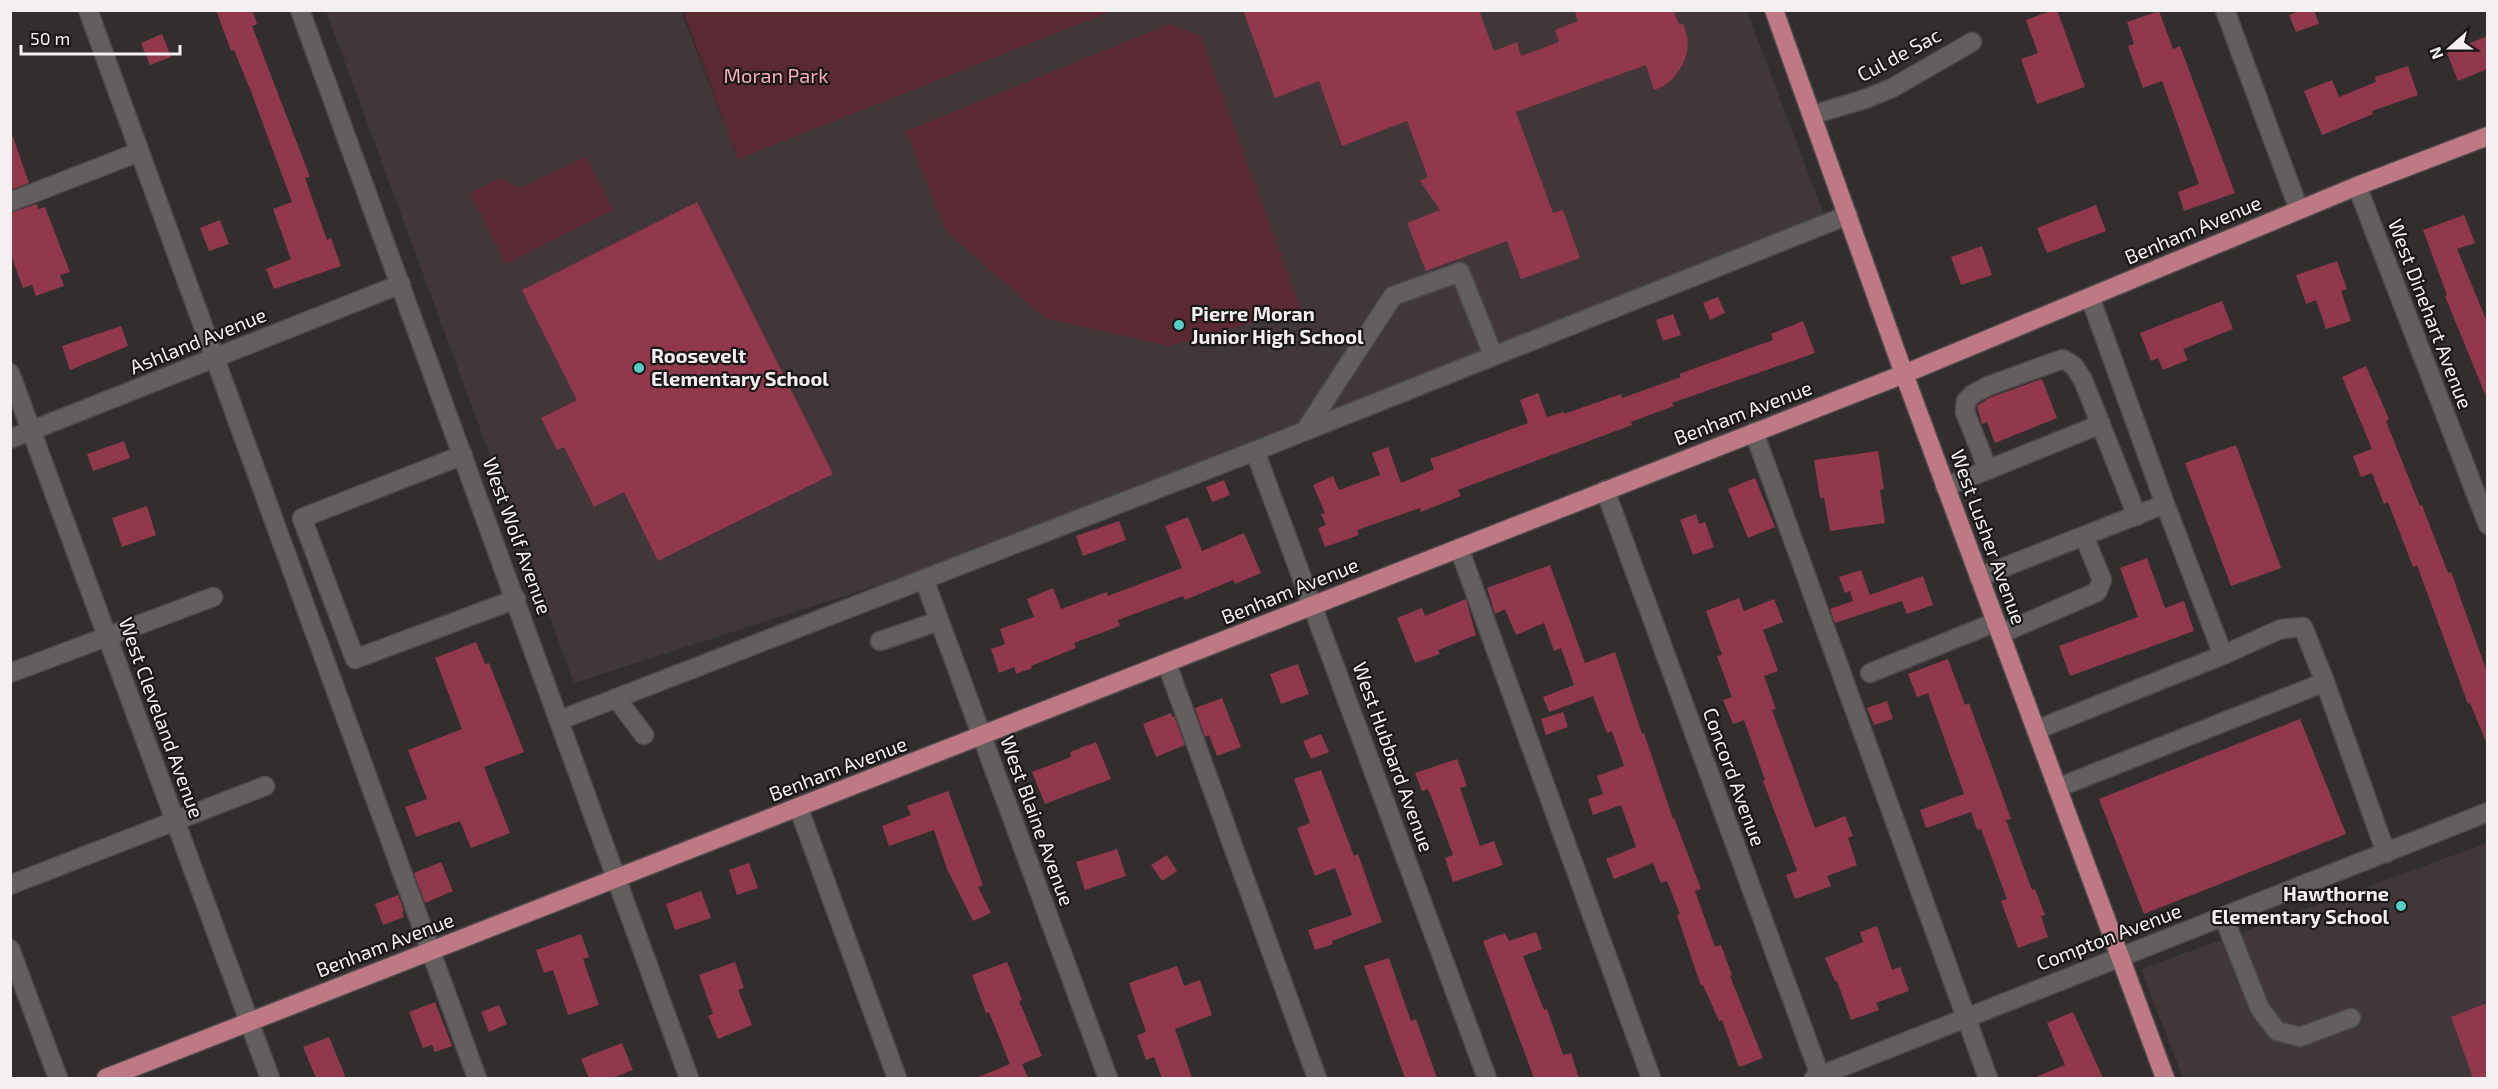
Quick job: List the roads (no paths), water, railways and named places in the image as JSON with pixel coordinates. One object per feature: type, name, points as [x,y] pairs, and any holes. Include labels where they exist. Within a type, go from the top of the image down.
[{"type":"main road","name":"West Lusher Avenue","points":[[1773,10],[1945,487],[2165,1078]]},
{"type":"main road","name":"Benham Avenue","points":[[106,1078],[799,809],[1904,374],[2357,186],[2487,136]]},
{"type":"street","points":[[88,10],[477,1078]]},
{"type":"street","name":"West Wolf Avenue","points":[[300,10],[689,1078]]},
{"type":"street","points":[[2225,10],[2300,210]]},
{"type":"street","name":"Cul de Sac","points":[[1812,115],[1892,88],[1972,42]]},
{"type":"street","points":[[10,202],[139,152]]},
{"type":"street","name":"West Dinehart Avenue","points":[[2357,186],[2481,490],[2487,525]]},
{"type":"street","points":[[560,720],[1255,451],[1848,215]]},
{"type":"street","points":[[1305,431],[1394,296],[1460,272],[1493,355]]},
{"type":"street","name":"Ashland Avenue","points":[[10,439],[401,284]]},
{"type":"street","points":[[2090,297],[2223,655]]},
{"type":"street","points":[[1988,470],[1965,412],[1966,401],[1973,394],[1988,386],[2063,359],[2074,366],[2083,380],[2137,516]]},
{"type":"street","name":"West Cleveland Avenue","points":[[10,373],[270,1078]]},
{"type":"street","points":[[1945,487],[2101,424]]},
{"type":"street","points":[[1754,432],[1988,1078]]},
{"type":"street","name":"West Hubbard Avenue","points":[[1255,451],[1487,1078]]},
{"type":"street","points":[[463,455],[302,518],[355,659],[516,599]]},
{"type":"street","name":"Concord Avenue","points":[[1605,490],[1818,1078]]},
{"type":"street","points":[[1979,577],[2165,504]]},
{"type":"street","points":[[1870,673],[2097,592],[2102,579],[2084,536]]},
{"type":"street","points":[[1459,548],[1651,1078]]},
{"type":"street","name":"West Blaine Avenue","points":[[924,579],[1108,1078]]},
{"type":"street","points":[[10,673],[213,597]]},
{"type":"street","points":[[880,641],[939,621]]},
{"type":"street","points":[[2036,730],[2223,655],[2281,629],[2303,627],[2325,681],[2386,853]]},
{"type":"street","points":[[1167,664],[1317,1078]]},
{"type":"street","points":[[2057,788],[2325,681]]},
{"type":"street","points":[[616,698],[644,735]]},
{"type":"street","points":[[10,885],[265,786]]},
{"type":"street","points":[[799,809],[897,1078]]},
{"type":"street","name":"Compton Avenue","points":[[1818,1078],[2094,966],[2121,958],[2224,918],[2487,812]]},
{"type":"street","points":[[2224,918],[2260,1009],[2277,1031],[2300,1037],[2351,1018]]},
{"type":"street","points":[[10,949],[58,1078]]},
{"type":"place","name":"Pierre Moran Junior High School","points":[[1179,325]]},
{"type":"place","name":"Roosevelt Elementary School","points":[[639,368]]},
{"type":"place","name":"Hawthorne Elementary School","points":[[2401,906]]},
{"type":"park label","name":"Moran Park","points":[[776,76]]}]
